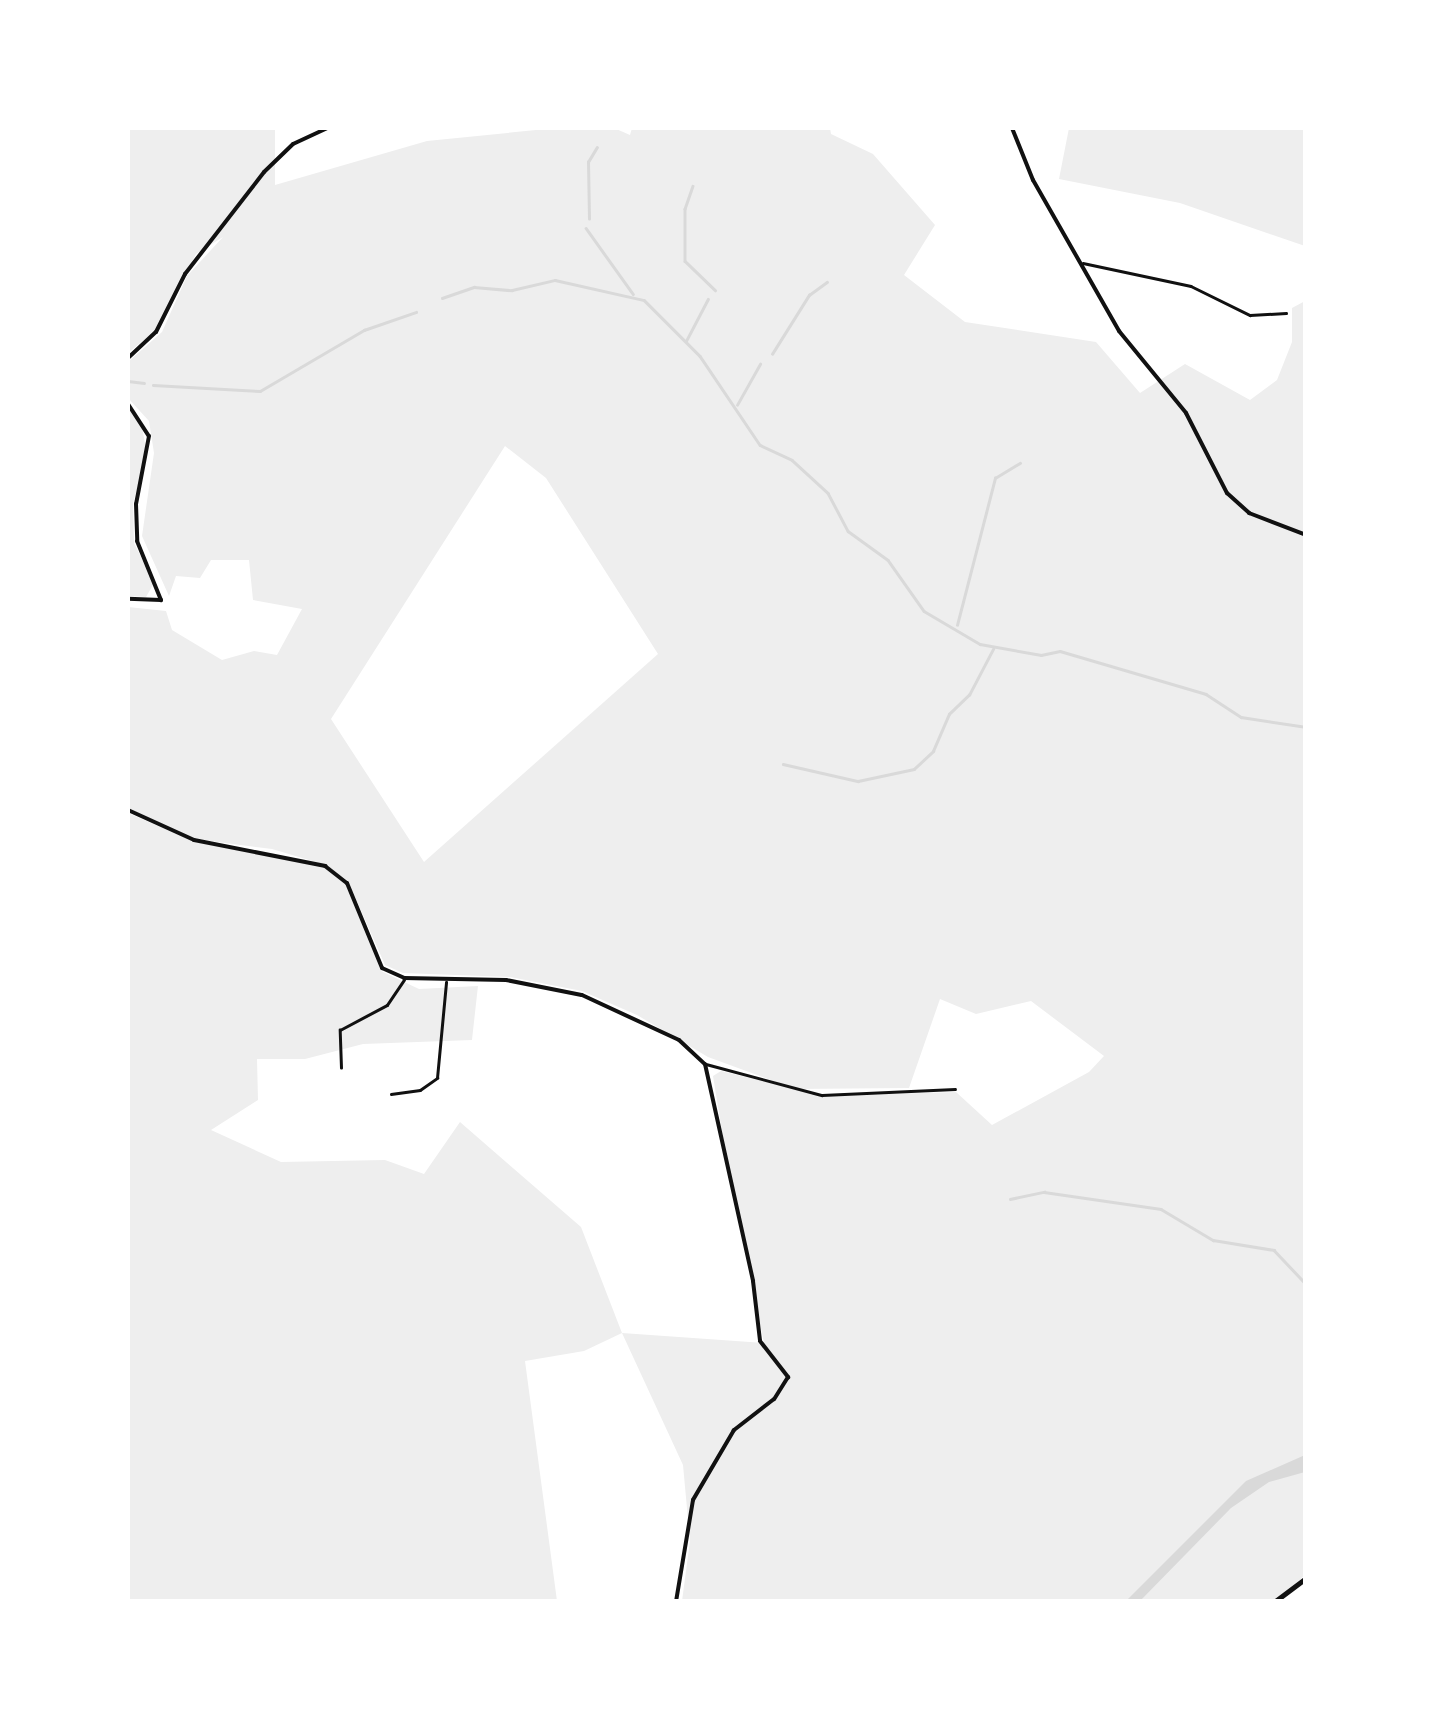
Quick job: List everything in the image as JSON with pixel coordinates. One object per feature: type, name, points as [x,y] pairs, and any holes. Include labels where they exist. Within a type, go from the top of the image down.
[{"type":"street","points":[[128,358],[156,332],[185,274],[264,172],[293,144],[328,128]]},
{"type":"street","points":[[1012,128],[1033,180],[1127,343],[1186,413],[1227,493],[1249,512],[1306,535]]},
{"type":"street","points":[[128,404],[149,436],[136,504],[138,542],[162,600],[128,599]]},
{"type":"street","points":[[128,810],[194,840],[325,866],[346,883],[382,968],[404,978],[506,980],[582,995],[679,1040],[705,1064],[754,1282],[760,1342],[788,1378],[774,1399],[734,1430],[694,1500],[676,1602]]},
{"type":"street","points":[[1274,1602],[1306,1578]]},
{"type":"lane","points":[[1083,263],[1192,286],[1250,315],[1286,314]]},
{"type":"lane","points":[[341,1068],[340,1030],[388,1005],[404,978]]},
{"type":"lane","points":[[391,1094],[420,1090],[437,1078],[446,980]]},
{"type":"lane","points":[[705,1064],[822,1095],[955,1089]]},
{"type":"shaded area","points":[[128,128],[275,128],[275,185],[427,141],[556,128],[614,128],[630,135],[632,128],[830,128],[831,134],[873,154],[935,225],[904,275],[965,322],[1096,342],[1140,393],[1185,364],[1250,400],[1277,380],[1292,342],[1292,308],[1305,301],[1305,1575],[1276,1602],[682,1601],[690,1541],[683,1465],[622,1333],[764,1343],[713,1076],[721,1071],[823,1096],[956,1092],[992,1125],[1089,1072],[1104,1056],[1031,1001],[976,1014],[940,999],[909,1088],[795,1089],[708,1057],[637,1015],[582,991],[510,977],[403,973],[385,965],[348,881],[326,865],[272,849],[195,839],[128,808],[128,607],[166,611],[172,630],[222,660],[254,651],[277,655],[302,609],[253,600],[249,560],[211,560],[200,578],[176,576],[169,596],[142,536],[154,453],[149,421],[128,398],[128,362],[162,332],[187,276],[223,237],[196,254],[155,331],[128,353]],"holes":[[[505,446],[546,478],[658,654],[424,862],[331,719]]]},
{"type":"shaded area","points":[[1069,128],[1305,128],[1305,246],[1180,203],[1059,179]]},
{"type":"shaded area","points":[[128,408],[141,422],[147,454],[133,503],[134,543],[154,583],[146,597],[128,596]]},
{"type":"shaded area","points":[[128,813],[195,842],[324,867],[345,883],[381,971],[419,989],[478,986],[472,1040],[363,1044],[305,1059],[257,1059],[258,1100],[211,1130],[281,1162],[385,1160],[424,1174],[460,1122],[581,1227],[622,1333],[584,1351],[525,1361],[557,1601],[128,1601]]},
{"type":"shaded area","points":[[1305,1455],[1305,1472],[1269,1482],[1231,1508],[1140,1601],[1126,1601],[1246,1481]]},
{"type":"waterway","points":[[589,219],[588,162],[597,147]]},
{"type":"waterway","points":[[693,186],[685,209],[685,261],[715,290]]},
{"type":"waterway","points":[[586,228],[633,294]]},
{"type":"waterway","points":[[442,298],[474,287],[512,290],[555,280],[644,300],[700,356],[760,445],[792,460],[828,493],[848,531],[888,560],[924,611],[980,644],[1041,655],[1060,651],[1206,694],[1241,717],[1306,727]]},
{"type":"waterway","points":[[772,354],[809,295],[827,282]]},
{"type":"waterway","points":[[686,341],[708,299]]},
{"type":"waterway","points":[[153,385],[260,391],[364,330],[416,312]]},
{"type":"waterway","points":[[737,405],[760,364]]},
{"type":"waterway","points":[[128,381],[144,383]]},
{"type":"waterway","points":[[957,625],[995,478],[1020,463]]},
{"type":"waterway","points":[[783,764],[858,781],[914,769],[933,751],[949,714],[969,695],[993,649]]},
{"type":"waterway","points":[[1010,1199],[1044,1192],[1161,1209],[1213,1240],[1274,1250],[1306,1284]]}]
